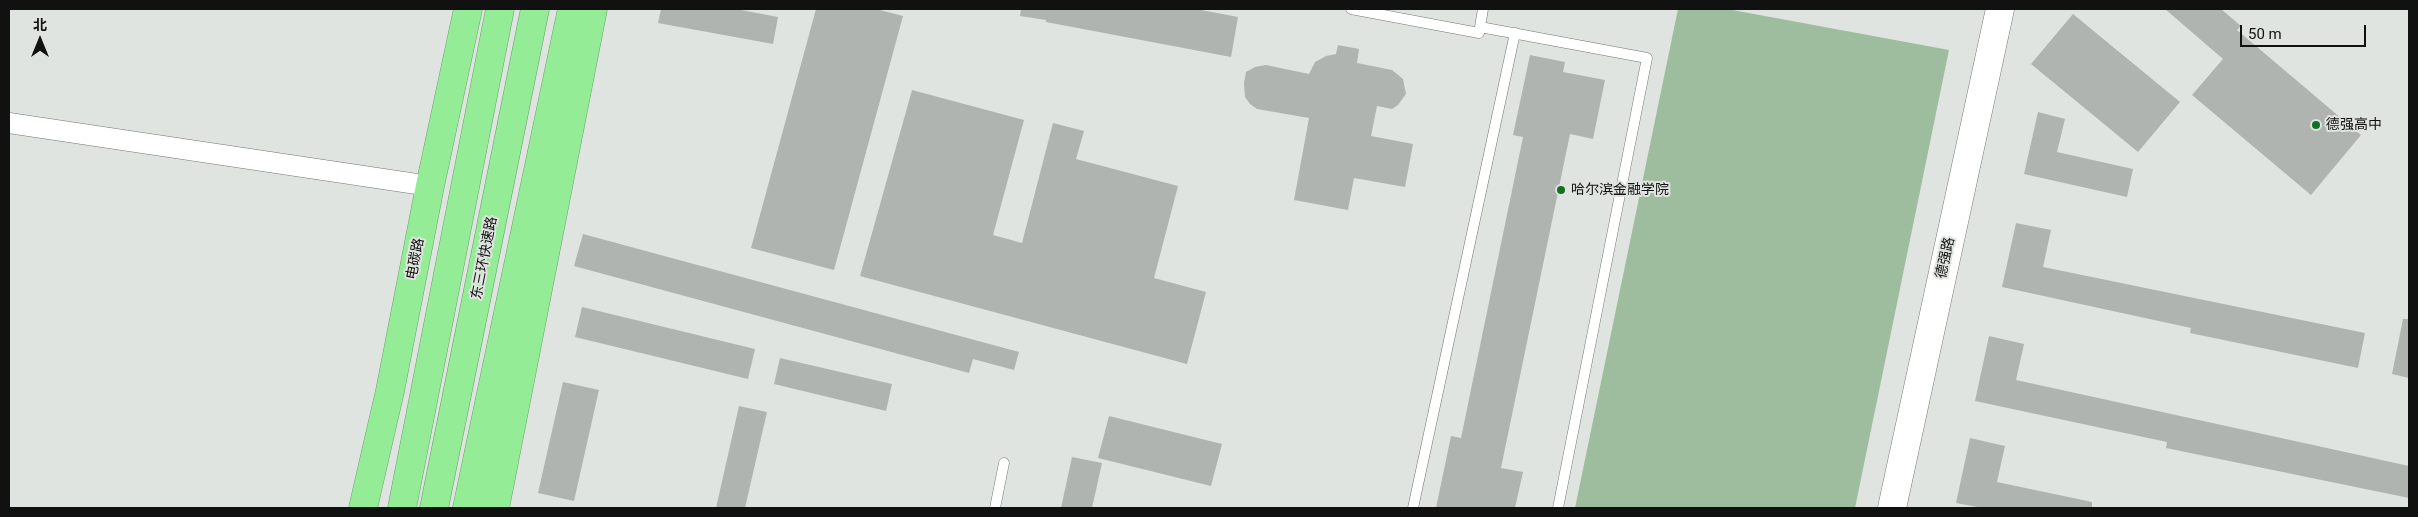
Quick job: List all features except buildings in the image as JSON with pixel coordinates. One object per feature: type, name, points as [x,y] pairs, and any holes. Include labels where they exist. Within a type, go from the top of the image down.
[{"type":"highway","name":"电碳路","points":[[363,508],[390,392],[430,186],[468,9]]},
{"type":"highway","points":[[382,508],[483,9]]},
{"type":"highway","points":[[402,508],[500,9]]},
{"type":"highway","name":"东三环快速路","points":[[434,508],[535,9]]},
{"type":"highway","points":[[468,508],[572,9]]},
{"type":"highway","points":[[495,508],[593,9]]},
{"type":"street","name":"德强路","points":[[1880,508],[1987,9]]},
{"type":"street","name":"德强路","points":[[1892,508],[2000,9]]},
{"type":"street","points":[[9,123],[430,186]]},
{"type":"lane","points":[[1351,9],[1479,33],[1483,9]]},
{"type":"lane","points":[[1480,27],[1647,58],[1558,508]]},
{"type":"lane","points":[[1413,508],[1515,33]]},
{"type":"lane","points":[[995,508],[1004,463]]},
{"type":"green space","points":[[1678,9],[1727,9],[1949,50],[1855,508],[1575,508]]},
{"type":"place","name":"德强高中","points":[[2316,125]]},
{"type":"place","name":"哈尔滨金融学院","points":[[1561,190]]}]
